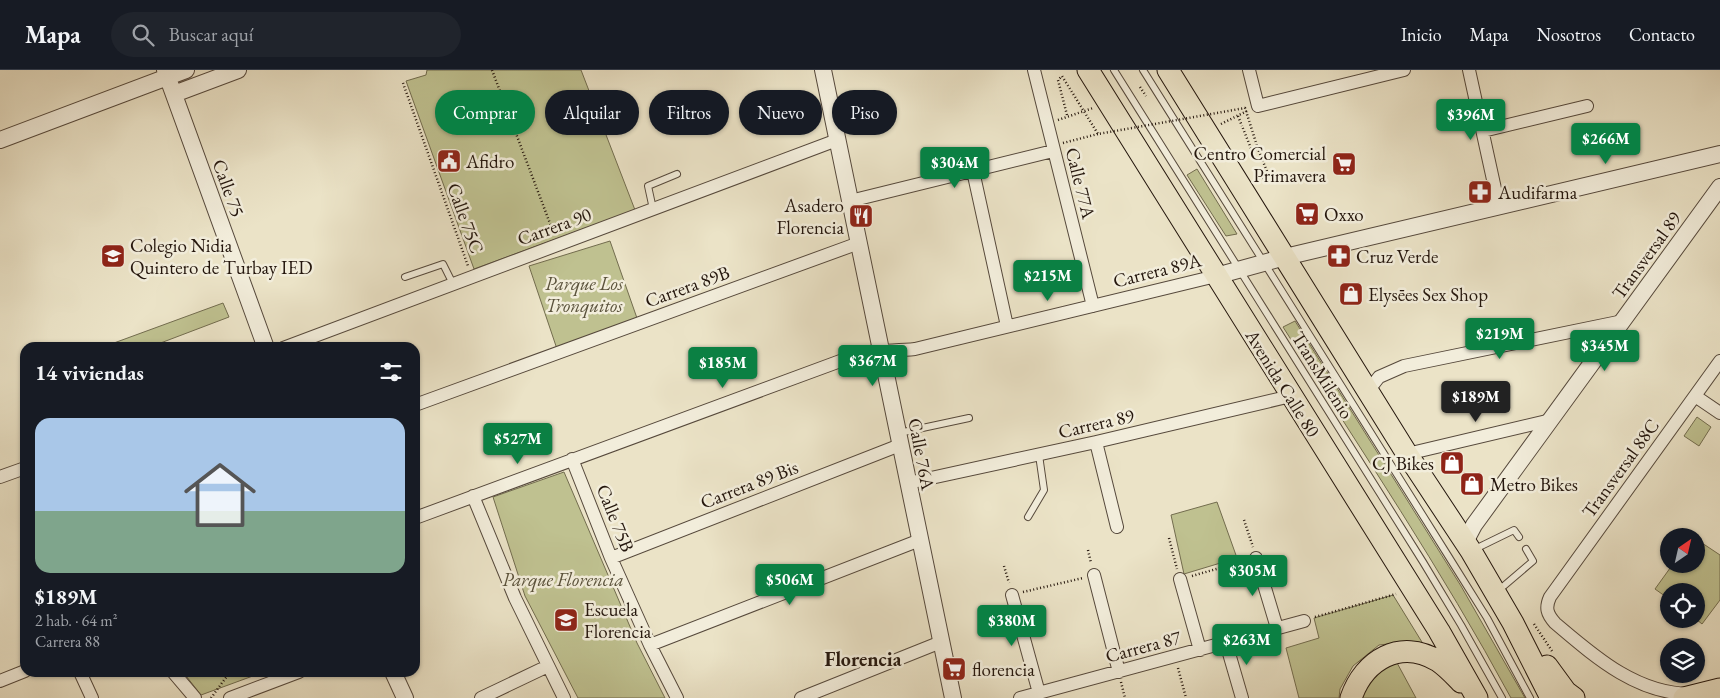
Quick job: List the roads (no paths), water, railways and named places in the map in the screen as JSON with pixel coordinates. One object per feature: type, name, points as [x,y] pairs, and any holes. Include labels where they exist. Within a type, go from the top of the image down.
[{"type":"highway","name":"Avenida Calle 80","points":[[1088,70],[1413,589],[1477,698]]},
{"type":"highway","points":[[1168,70],[1407,454],[1468,546],[1513,623],[1551,698]]},
{"type":"highway","points":[[1513,623],[1566,692],[1574,698]]},
{"type":"highway","points":[[1350,698],[1360,678],[1376,660],[1406,652],[1428,656],[1440,663],[1477,698]]},
{"type":"street","points":[[0,140],[166,73],[186,70]]},
{"type":"street","points":[[174,94],[238,70]]},
{"type":"street","name":"Calle 76A","points":[[823,70],[953,698]]},
{"type":"street","name":"Calle 77A","points":[[1034,70],[1092,306]]},
{"type":"street","points":[[1249,70],[1258,106],[1404,70]]},
{"type":"street","points":[[1469,70],[1499,207]]},
{"type":"street","name":"Calle 75","points":[[166,73],[264,342]]},
{"type":"street","points":[[1482,131],[1588,106]]},
{"type":"street","name":"Carrera 90","points":[[299,342],[837,140]]},
{"type":"street","points":[[850,201],[1053,151]]},
{"type":"street","name":"Carrera 89A","points":[[420,516],[862,352],[881,349],[915,349],[1216,276],[1285,257],[1720,154]]},
{"type":"street","points":[[973,170],[1007,326]]},
{"type":"street","name":"Transversal 89","points":[[1468,546],[1474,524],[1720,187]]},
{"type":"street","name":"Carrera 89B","points":[[420,403],[859,243]]},
{"type":"street","points":[[1368,391],[1379,377],[1404,366],[1623,321]]},
{"type":"street","name":"Transversal 88C","points":[[1702,694],[1676,694],[1643,685],[1608,666],[1549,616],[1546,610],[1550,597],[1720,361]]},
{"type":"street","name":"Carrera 89","points":[[908,483],[1039,455],[1291,396]]},
{"type":"street","points":[[1695,396],[1720,413]]},
{"type":"street","points":[[1407,454],[1550,420]]},
{"type":"street","name":"Carrera 89 Bis","points":[[611,558],[899,439]]},
{"type":"street","points":[[1096,442],[1117,527]]},
{"type":"street","name":"Calle 75B","points":[[572,459],[611,558],[650,645],[677,698]]},
{"type":"street","points":[[0,477],[20,470]]},
{"type":"street","points":[[473,496],[514,598],[564,698]]},
{"type":"street","points":[[650,645],[920,540]]},
{"type":"street","points":[[1256,558],[1277,628]]},
{"type":"street","points":[[1094,575],[1119,672]]},
{"type":"street","points":[[1180,579],[1200,650]]},
{"type":"street","points":[[1012,595],[1039,693]]},
{"type":"street","name":"Carrera 87","points":[[1020,698],[1304,621]]},
{"type":"street","points":[[801,698],[941,642]]},
{"type":"street","points":[[1226,643],[1242,698]]},
{"type":"street","points":[[481,698],[548,666]]},
{"type":"street","points":[[0,680],[20,673]]},
{"type":"street","points":[[82,677],[92,698]]},
{"type":"street","points":[[177,677],[195,698]]},
{"type":"street","points":[[230,698],[286,677]]},
{"type":"street","points":[[396,677],[406,695]]},
{"type":"lane","name":"TransMilenio","points":[[1114,70],[1423,562],[1502,698]]},
{"type":"lane","name":"TransMilenio","points":[[1143,70],[1447,554],[1486,618],[1530,698]]},
{"type":"lane","points":[[653,210],[648,186],[677,174]]},
{"type":"lane","points":[[405,277],[443,264],[454,284]]},
{"type":"lane","points":[[899,439],[969,418]]},
{"type":"lane","points":[[1028,517],[1044,490],[1039,455]]},
{"type":"lane","points":[[1468,546],[1514,530],[1519,537]]},
{"type":"lane","points":[[1496,592],[1534,561],[1526,549]]},
{"type":"place","name":"Afidro","points":[[449,161]]},
{"type":"place","name":"Centro Comercial Primavera","points":[[1344,164]]},
{"type":"place","name":"Audifarma","points":[[1480,192]]},
{"type":"place","name":"Oxxo","points":[[1307,214]]},
{"type":"place","name":"Asadero Florencia","points":[[861,216]]},
{"type":"place","name":"Colegio Nidia Quintero de Turbay IED","points":[[113,256]]},
{"type":"place","name":"Cruz Verde","points":[[1339,256]]},
{"type":"place","name":"Elysēes Sex Shop","points":[[1351,294]]},
{"type":"place","name":"CJ Bikes","points":[[1452,463]]},
{"type":"place","name":"Metro Bikes","points":[[1472,484]]},
{"type":"place","name":"Escuela Florencia","points":[[566,620]]},
{"type":"place","name":"florencia","points":[[954,669]]},
{"type":"district","name":"Florencia","points":[[863,659]]},
{"type":"park label","name":"Parque Los Tronquitos","points":[[584,294]]},
{"type":"park label","name":"Parque Florencia","points":[[563,579]]}]
